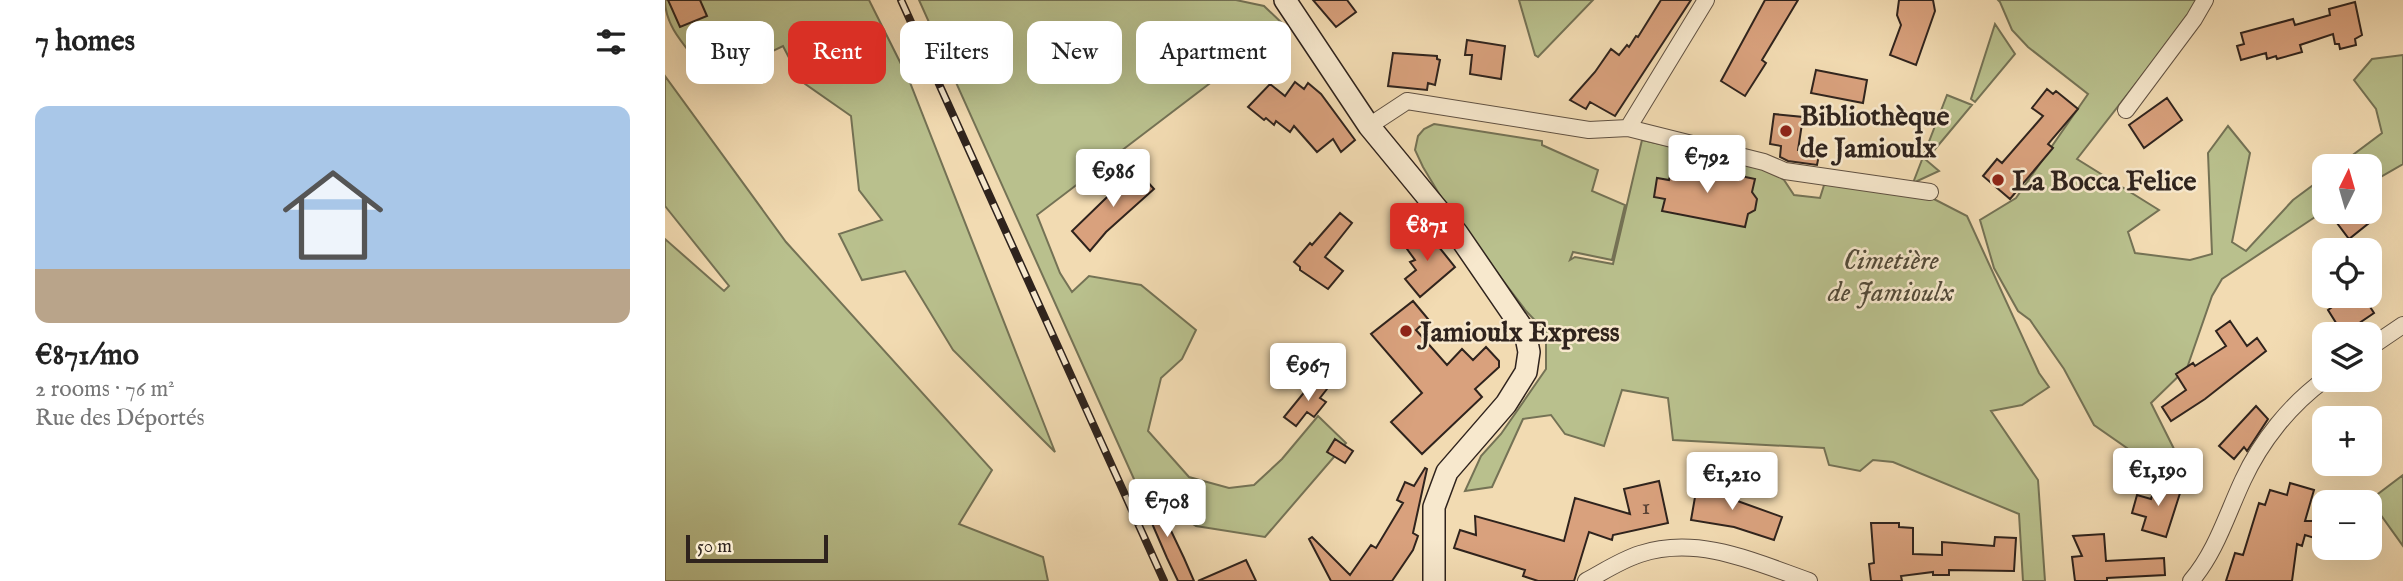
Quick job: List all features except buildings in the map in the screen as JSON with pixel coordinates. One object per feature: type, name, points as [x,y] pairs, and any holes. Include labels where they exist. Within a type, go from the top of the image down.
[{"type":"street","points":[[1285,0],[1369,126],[1457,233],[1525,332],[1529,352],[1526,372],[1506,404],[1447,472],[1434,507],[1434,581]]},
{"type":"street","points":[[1628,128],[1706,0]]},
{"type":"street","points":[[2126,110],[2194,19],[2205,0]]},
{"type":"street","points":[[1369,126],[1407,101],[1589,130],[1628,128],[1765,162],[1785,171],[1930,192]]},
{"type":"street","points":[[2382,339],[2403,325]]},
{"type":"street","points":[[2192,581],[2204,567],[2245,477],[2277,425],[2312,392]]},
{"type":"street","points":[[1586,581],[1637,555],[1660,548],[1685,547],[1734,554],[1809,581]]},
{"type":"green space","points":[[665,0],[869,0],[880,21],[788,21],[788,56],[783,46],[774,50],[774,21],[686,21],[686,47],[670,23]]},
{"type":"green space","points":[[919,0],[1236,0],[1264,6],[1280,21],[1136,21],[1136,84],[1209,84],[1037,215],[1060,273],[1072,292],[1089,276],[1141,285],[1196,330],[1182,359],[1161,378],[1148,431],[1189,477],[1229,488],[1254,485],[1282,459],[1318,416],[1346,443],[1265,537],[1196,526],[1138,488],[957,84],[1013,84],[1013,21],[928,21]]},
{"type":"green space","points":[[1519,0],[1593,0],[1538,57],[1535,55]]},
{"type":"green space","points":[[1998,0],[2201,0],[2077,159],[2159,210],[2128,232],[2135,253],[2190,260],[2212,254],[2208,153],[2228,126],[2250,153],[2232,242],[2246,251],[2293,200],[2312,186],[2312,219],[2222,279],[2212,296],[2187,368],[2151,403],[2179,459],[2160,471],[2094,425],[2064,369],[2030,320],[2018,311],[1994,268],[1980,220],[2016,198],[2088,94],[2028,47],[2012,30]]},
{"type":"green space","points":[[1995,24],[2015,54],[1975,102],[1971,99]]},
{"type":"green space","points":[[886,34],[900,62],[900,84],[911,84],[1055,452],[953,350],[905,271],[862,280],[839,234],[882,220],[859,190],[851,116],[805,84],[886,84]]},
{"type":"green space","points":[[2403,55],[2403,164],[2382,176],[2382,154],[2354,154],[2382,133],[2376,109],[2354,80],[2372,59]]},
{"type":"green space","points":[[665,76],[786,242],[992,470],[959,524],[1043,557],[1048,581],[665,581],[665,239],[724,291],[729,286],[665,206]]},
{"type":"green space","points":[[1947,95],[1972,105],[1926,160],[1939,171],[1913,183]]},
{"type":"green space","name":"Cimetière de Jamioulx","points":[[1434,124],[1542,141],[1542,145],[1598,170],[1592,191],[1625,205],[1612,260],[1573,252],[1570,260],[1575,257],[1613,264],[1642,140],[1766,167],[1784,180],[1794,195],[1820,198],[1825,182],[1932,198],[1967,216],[2039,373],[2049,387],[2022,405],[1991,411],[2038,480],[2045,581],[2023,581],[2019,514],[1893,462],[1873,460],[1860,471],[1829,465],[1824,448],[1673,440],[1668,398],[1622,390],[1604,446],[1565,434],[1551,415],[1523,419],[1492,487],[1465,491],[1481,456],[1501,434],[1546,369],[1546,332],[1526,311],[1447,207],[1423,167],[1415,150],[1418,136]]},
{"type":"green space","points":[[2403,475],[2403,546],[2382,517],[2382,491]]},
{"type":"railway","points":[[901,0],[1164,581]]},
{"type":"place","name":"Bibliothèque de Jamioulx","points":[[1786,131]]},
{"type":"place","name":"La Bocca Felice","points":[[1998,180]]},
{"type":"place","name":"Jamioulx Express","points":[[1406,331]]}]
